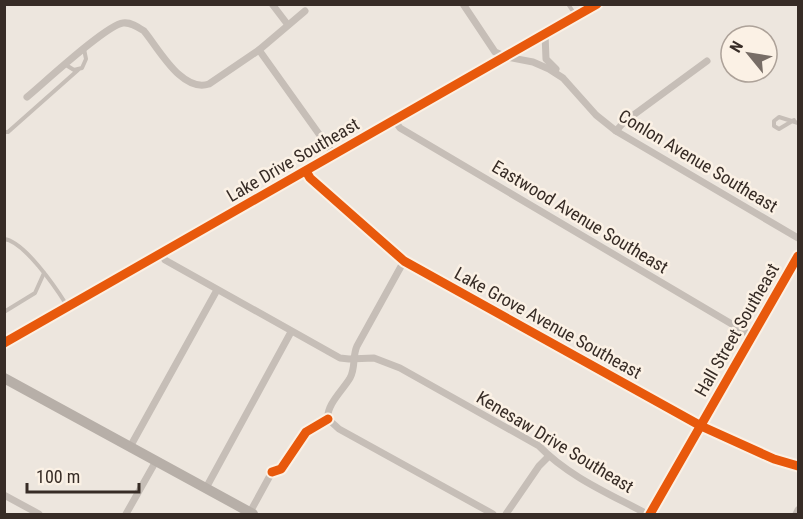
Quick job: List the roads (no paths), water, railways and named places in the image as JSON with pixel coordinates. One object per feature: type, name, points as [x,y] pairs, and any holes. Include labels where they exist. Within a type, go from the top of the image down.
[{"type":"main road","name":"Lake Drive Southeast","points":[[4,343],[162,255],[597,4]]},
{"type":"main road","name":"Hall Street Southeast","points":[[649,514],[798,255]]},
{"type":"main road","points":[[4,378],[251,514]]},
{"type":"street","points":[[272,4],[288,26]]},
{"type":"street","points":[[463,4],[495,52],[507,57]]},
{"type":"street","points":[[27,97],[84,48],[121,23],[129,23],[144,31],[182,79],[192,85],[202,87],[259,50],[305,11]]},
{"type":"street","name":"Conlon Avenue Southeast","points":[[545,34],[546,59],[596,115],[616,131],[798,238]]},
{"type":"street","points":[[259,50],[334,155]]},
{"type":"street","name":"Conlon Avenue Southeast","points":[[507,57],[533,62],[563,78]]},
{"type":"street","points":[[616,131],[624,122],[707,61]]},
{"type":"street","name":"Eastwood Avenue Southeast","points":[[395,121],[400,128],[752,336]]},
{"type":"street","name":"Lake Grove Avenue Southeast","points":[[306,171],[309,178],[404,261],[701,426],[765,455],[798,466]]},
{"type":"street","name":"Kenesaw Drive Southeast","points":[[162,255],[165,260],[340,358],[374,357],[400,368],[539,446],[571,473],[649,514]]},
{"type":"street","points":[[404,261],[357,346],[354,358],[355,367],[329,409],[328,420],[339,429],[493,514]]},
{"type":"street","points":[[130,447],[217,290]]},
{"type":"street","points":[[206,489],[291,332]]},
{"type":"street","points":[[506,514],[539,466],[549,456]]},
{"type":"street","points":[[126,514],[156,461]]},
{"type":"street","points":[[251,514],[272,472]]},
{"type":"street","points":[[4,495],[39,514]]},
{"type":"street","points":[[796,514],[798,510]]},
{"type":"lane","points":[[568,4],[576,16]]},
{"type":"lane","points":[[4,132],[8,132],[82,68],[86,59],[84,48]]},
{"type":"lane","points":[[66,65],[78,70]]},
{"type":"lane","points":[[779,117],[796,122],[779,129],[774,126],[774,121],[779,117]]},
{"type":"lane","points":[[4,239],[17,244],[50,278],[68,307]]},
{"type":"lane","points":[[4,312],[35,293],[44,273]]}]
